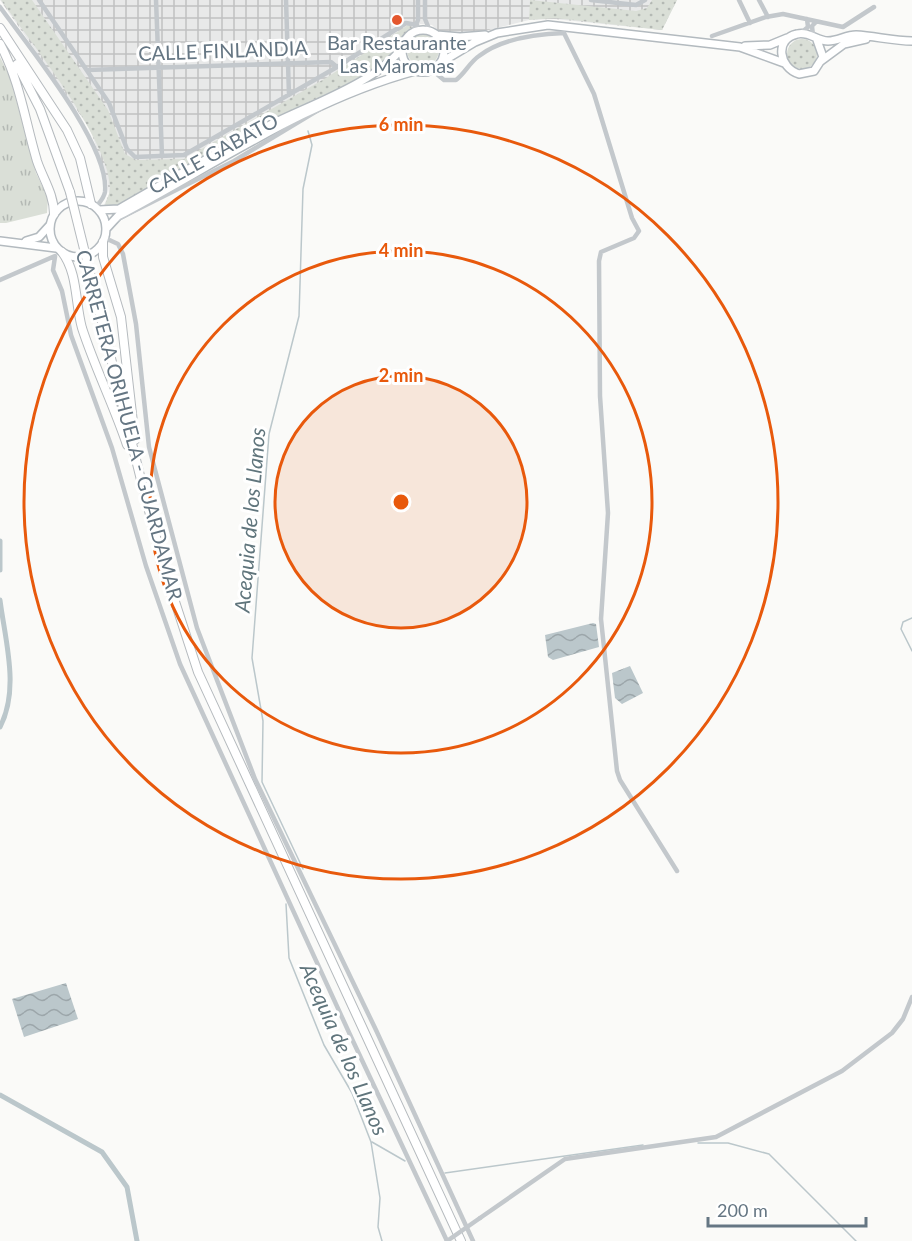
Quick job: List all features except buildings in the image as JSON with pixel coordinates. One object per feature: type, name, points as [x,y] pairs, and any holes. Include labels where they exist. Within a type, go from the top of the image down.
[{"type":"main road","points":[[54,214],[70,202],[119,209],[250,135],[357,84],[382,68],[402,48],[405,39],[415,29],[437,35],[460,37],[533,26],[572,26],[740,47],[770,45],[801,33],[831,41],[855,35],[871,39],[912,41]]},
{"type":"main road","points":[[0,28],[75,145],[95,207],[106,229]]},
{"type":"main road","points":[[144,492],[129,400],[121,317],[103,256],[106,229],[112,222],[325,104],[415,70],[432,70],[475,42],[497,33]]},
{"type":"main road","name":"CARRETERA ORIHUELA - GUARDAMAR","points":[[0,34],[40,109],[70,192],[165,571],[198,672],[461,1241]]},
{"type":"main road","points":[[437,35],[444,48],[440,63]]},
{"type":"main road","points":[[784,63],[782,50],[789,38]]},
{"type":"main road","points":[[815,38],[822,48],[821,61]]},
{"type":"main road","points":[[740,47],[784,63],[794,73],[803,74],[814,71],[821,61],[844,44],[871,39]]},
{"type":"main road","points":[[0,44],[22,100],[38,164],[53,199],[54,214],[50,233],[58,252],[71,268],[78,314],[87,342],[144,492]]},
{"type":"main road","points":[[402,48],[406,64],[415,70]]},
{"type":"main road","points":[[23,242],[39,237],[50,225]]},
{"type":"main road","points":[[0,241],[23,242],[74,257],[88,256],[104,240]]},
{"type":"street","points":[[39,0],[108,103],[128,149],[135,158],[184,154],[337,67],[406,23],[415,29],[418,0]]},
{"type":"street","points":[[156,0],[162,156]]},
{"type":"street","points":[[286,0],[289,95]]},
{"type":"street","points":[[425,0],[425,19],[429,31]]},
{"type":"street","points":[[591,0],[636,5],[645,0]]},
{"type":"street","points":[[739,0],[750,23]]},
{"type":"street","points":[[759,0],[768,16]]},
{"type":"street","points":[[712,36],[768,16],[788,14],[843,27],[874,7]]},
{"type":"street","points":[[0,8],[84,127],[101,165],[106,189],[104,197],[95,207]]},
{"type":"street","points":[[801,33],[808,27],[807,19]]},
{"type":"street","points":[[815,38],[812,26],[816,22]]},
{"type":"street","points":[[432,70],[444,80],[456,80],[476,57],[490,49],[515,40],[564,33],[594,94],[632,218],[639,231],[634,238],[602,252],[599,261],[600,396],[608,513],[601,619],[618,776],[677,871]]},
{"type":"street","name":"CALLE FINLANDIA","points":[[87,70],[331,62],[337,67]]},
{"type":"street","points":[[104,240],[118,244],[123,254],[136,324],[149,447],[197,628],[255,779],[376,1030],[473,1241]]},
{"type":"street","points":[[0,280],[58,252]]},
{"type":"street","points":[[58,252],[53,270],[62,291],[71,335],[112,448],[146,566],[180,664],[351,1040],[447,1241],[565,1159],[716,1137],[837,1074],[896,1028],[912,997]]},
{"type":"shaded area","points":[[0,0],[677,0],[662,30],[554,19],[529,20],[481,32],[440,33],[432,25],[420,24],[409,32],[391,56],[355,82],[301,106],[117,206],[108,208],[104,205],[109,194],[107,179],[90,129]]},
{"type":"green space","points":[[1,0],[32,0],[108,110],[125,154],[136,160],[184,159],[326,78],[408,25],[412,27],[390,56],[357,80],[302,105],[117,206],[108,208],[105,205],[110,187],[106,166],[83,117]]},
{"type":"green space","points":[[530,0],[636,11],[647,8],[652,0],[677,0],[662,30],[555,18],[529,20]]},
{"type":"green space","points":[[423,34],[434,39],[439,50],[434,61],[423,66],[412,61],[407,50],[412,39]]},
{"type":"green space","points":[[802,39],[813,43],[817,54],[813,65],[802,69],[791,65],[787,54],[791,43]]},
{"type":"green space","points":[[0,57],[10,77],[36,173],[48,198],[47,213],[6,223],[0,223]]},
{"type":"water","points":[[596,624],[599,647],[553,660],[548,657],[545,635]]},
{"type":"water","points":[[630,666],[643,693],[622,704],[615,698],[612,673]]},
{"type":"water","points":[[66,983],[78,1019],[24,1037],[12,999]]},
{"type":"waterway","name":"Acequia de los Llanos","points":[[303,869],[262,782],[263,721],[252,658],[269,434],[299,316],[303,189],[312,145],[308,131]]},
{"type":"waterway","points":[[0,541],[0,570]]},
{"type":"waterway","points":[[0,600],[10,681],[6,712],[0,727]]},
{"type":"waterway","points":[[912,618],[903,622],[901,629],[912,651]]},
{"type":"waterway","name":"Acequia de los Llanos","points":[[286,904],[289,958],[324,1045],[352,1093],[371,1142],[380,1198],[378,1227],[382,1241]]},
{"type":"waterway","points":[[0,1095],[102,1152],[127,1187],[137,1241]]},
{"type":"waterway","points":[[372,1142],[405,1161]]},
{"type":"waterway","points":[[698,1143],[728,1143],[769,1154],[856,1241]]},
{"type":"waterway","points":[[445,1173],[643,1145]]},
{"type":"place","name":"Bar Restaurante Las Maromas","points":[[397,20]]}]
